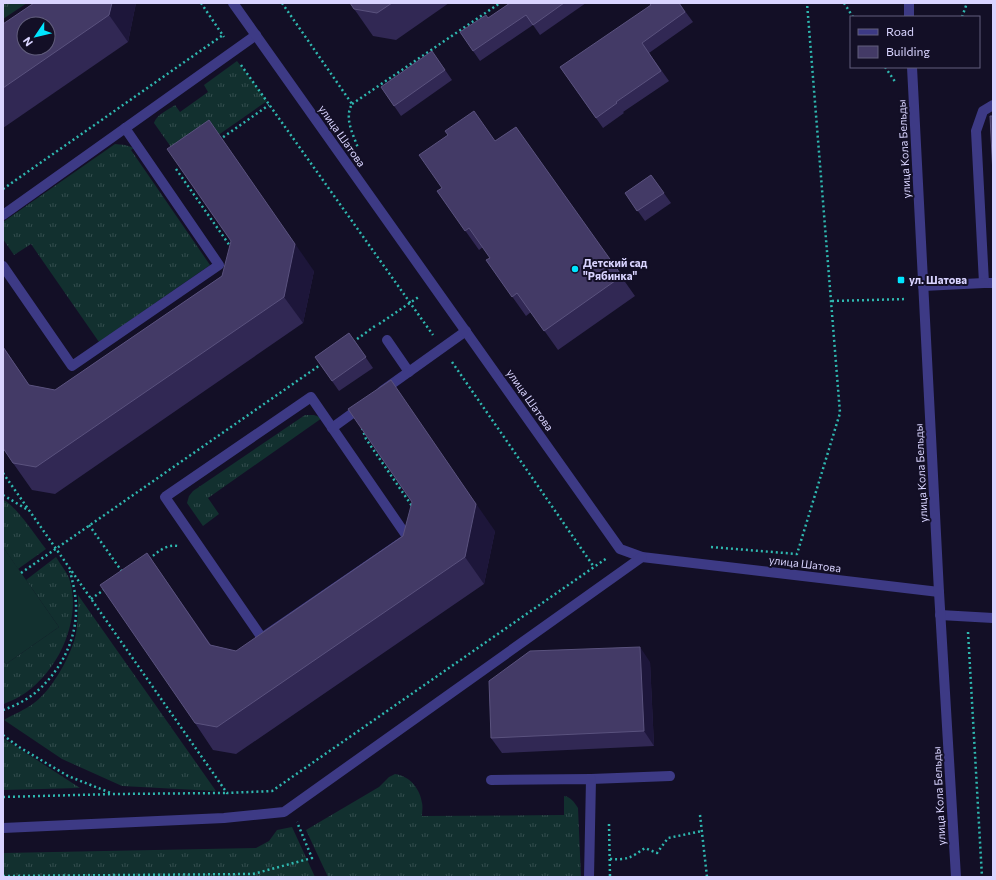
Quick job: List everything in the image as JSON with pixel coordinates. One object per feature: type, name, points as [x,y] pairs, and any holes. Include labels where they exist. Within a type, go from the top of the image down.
[{"type":"street","name":"улица Шатова","points":[[233,3],[620,548],[642,557],[939,592]]},
{"type":"street","points":[[909,3],[909,16]]},
{"type":"street","points":[[3,215],[256,35]]},
{"type":"street","name":"улица Кола Бельды","points":[[912,68],[940,615],[956,877]]},
{"type":"street","points":[[923,286],[988,283],[976,131],[983,111],[993,105]]},
{"type":"street","points":[[3,266],[72,366],[219,265],[125,128]]},
{"type":"street","points":[[332,428],[466,331]]},
{"type":"street","points":[[387,340],[409,372]]},
{"type":"street","points":[[311,397],[332,428],[408,538],[262,638],[165,497],[311,397]]},
{"type":"street","points":[[3,828],[224,818],[284,812],[642,557]]},
{"type":"street","points":[[940,615],[993,618]]},
{"type":"street","points":[[491,780],[591,779],[670,776]]},
{"type":"street","points":[[589,877],[591,779]]},
{"type":"path","points":[[201,3],[223,35],[232,53],[410,302],[594,567]]},
{"type":"path","points":[[282,3],[352,104]]},
{"type":"path","points":[[360,153],[349,119],[349,110],[352,104],[500,3]]},
{"type":"path","points":[[705,546],[797,554],[840,413],[808,3]]},
{"type":"path","points":[[844,3],[852,16]]},
{"type":"path","points":[[962,16],[967,3]]},
{"type":"path","points":[[3,190],[223,35]]},
{"type":"path","points":[[886,68],[897,85]]},
{"type":"path","points":[[213,144],[269,105]]},
{"type":"path","points":[[161,180],[182,165]]},
{"type":"path","points":[[176,170],[230,246]]},
{"type":"path","points":[[351,343],[434,286]]},
{"type":"path","points":[[832,301],[907,299],[907,292]]},
{"type":"path","points":[[21,573],[325,362]]},
{"type":"path","points":[[362,425],[366,439],[414,508]]},
{"type":"path","points":[[3,473],[226,793]]},
{"type":"path","points":[[3,495],[30,512]]},
{"type":"path","points":[[89,525],[124,575]]},
{"type":"path","points":[[148,559],[166,547],[172,545],[178,546],[184,550]]},
{"type":"path","points":[[3,797],[272,791],[620,548]]},
{"type":"path","points":[[3,710],[19,704],[35,693],[49,680],[60,664],[69,646],[74,627],[76,608],[75,588],[70,569]]},
{"type":"path","points":[[90,598],[107,587]]},
{"type":"path","points":[[967,616],[982,877]]},
{"type":"path","points":[[3,735],[19,747],[68,776],[114,794]]},
{"type":"path","points":[[3,876],[253,874],[312,858],[291,807]]},
{"type":"path","points":[[700,814],[707,877]]},
{"type":"path","points":[[608,817],[610,877]]},
{"type":"path","points":[[610,859],[623,860],[630,858],[645,848],[657,853],[668,838],[702,831]]},
{"type":"green space","points":[[3,3],[27,3],[3,19]]},
{"type":"green space","points":[[237,61],[267,101],[181,161],[154,123],[155,120],[175,105],[180,112],[208,92],[204,85]]},
{"type":"green space","points":[[115,144],[134,148],[131,150],[210,265],[99,342],[31,244],[14,255],[3,239],[3,222]]},
{"type":"green space","points":[[305,415],[314,415],[322,418],[208,498],[219,514],[203,526],[187,503],[189,496],[193,491]]},
{"type":"green space","points":[[3,500],[20,514],[46,549],[18,569],[3,547]]},
{"type":"green space","points":[[3,547],[59,627],[6,664],[3,660]]},
{"type":"green space","points":[[56,557],[69,578],[73,596],[72,616],[68,635],[60,653],[49,670],[35,685],[20,696],[3,704],[3,660],[6,664],[59,627],[26,580]]},
{"type":"green space","points":[[78,595],[216,791],[122,786],[62,759],[4,720],[27,708],[40,698],[59,674],[76,634]]},
{"type":"green space","points":[[3,738],[80,788],[3,790]]},
{"type":"green space","points":[[395,774],[410,780],[417,788],[422,803],[422,816],[564,815],[564,796],[569,797],[578,808],[581,877],[328,877],[306,830],[379,787],[389,777]]},
{"type":"green space","points":[[292,827],[315,877],[3,877],[3,853],[256,848],[269,841],[277,830]]},
{"type":"building","points":[[34,3],[112,3],[109,15],[56,52],[56,16],[16,16],[16,56],[49,56],[3,88],[3,24]]},
{"type":"building","points":[[350,3],[392,3],[377,13],[354,9]]},
{"type":"building","points":[[510,3],[564,3],[533,25],[526,15],[473,51],[460,32],[486,15],[488,18]]},
{"type":"building","points":[[649,3],[679,3],[685,12],[642,43],[661,71],[616,102],[617,103],[596,118],[560,67],[651,5]]},
{"type":"building","points":[[432,51],[445,70],[394,106],[381,87]]},
{"type":"building","points":[[474,111],[495,141],[516,127],[622,276],[544,331],[517,293],[512,297],[486,260],[490,258],[469,228],[465,231],[437,191],[442,188],[419,155],[448,135],[445,131]]},
{"type":"building","points":[[990,116],[993,116],[993,175]]},
{"type":"building","points":[[209,120],[295,244],[284,297],[36,467],[13,463],[3,448],[3,347],[29,385],[55,390],[222,276],[231,241],[167,149]]},
{"type":"building","points":[[651,175],[664,193],[637,211],[625,193]]},
{"type":"building","points":[[349,333],[366,357],[332,381],[315,357]]},
{"type":"building","points":[[391,380],[476,504],[465,557],[217,727],[195,723],[100,585],[147,553],[210,645],[236,651],[403,536],[412,502],[348,409]]},
{"type":"building","points":[[640,647],[644,731],[491,738],[489,681],[530,651]]},
{"type":"place","name":"Детский сад \"Рябинка\"","points":[[575,269]]},
{"type":"place","name":"ул. Шатова","points":[[901,280]]}]
